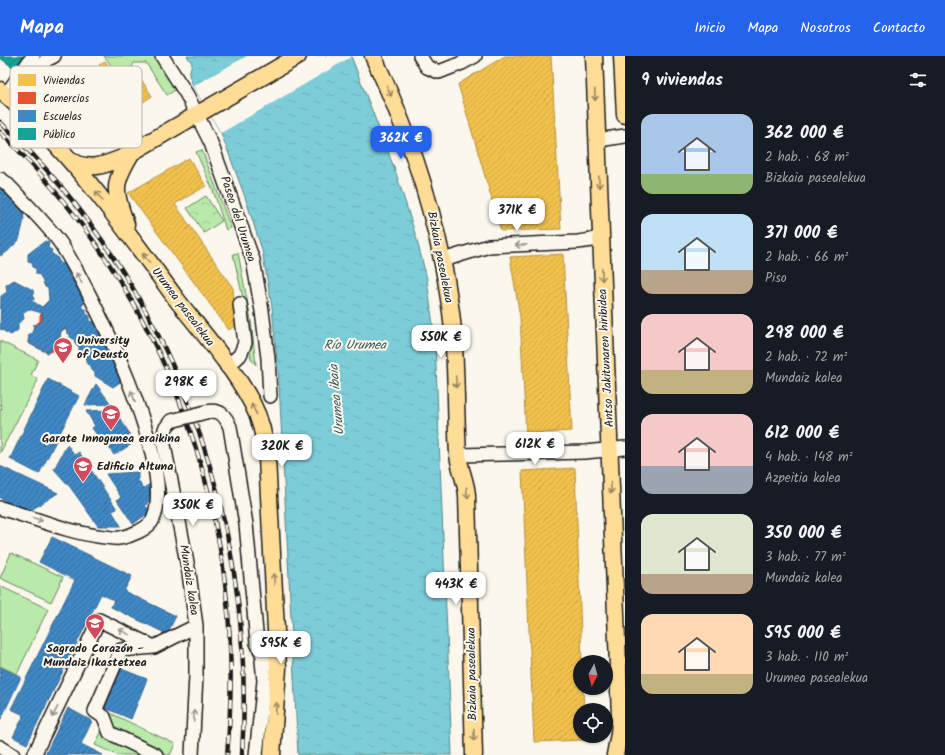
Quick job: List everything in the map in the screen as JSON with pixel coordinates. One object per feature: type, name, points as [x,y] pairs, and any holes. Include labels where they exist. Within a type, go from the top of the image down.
[{"type":"main road","points":[[142,146],[298,56]]},
{"type":"main road","name":"Bizkaia pasealekua","points":[[373,56],[396,107],[421,173],[443,260],[455,350],[458,455],[467,495],[474,755]]},
{"type":"main road","name":"Antso Jakitunaren hiribidea","points":[[594,56],[601,236],[617,448],[620,716],[619,734],[615,755]]},
{"type":"main road","points":[[622,56],[625,115]]},
{"type":"main road","name":"Urumea pasealekua","points":[[58,148],[68,158],[132,238],[228,367],[251,402],[258,416],[266,444],[278,686],[266,753]]},
{"type":"main road","points":[[68,158],[81,165],[96,167],[109,163],[139,148]]},
{"type":"main road","points":[[132,152],[121,171],[116,189],[122,212],[132,238]]},
{"type":"street","points":[[26,66],[32,56]]},
{"type":"street","points":[[40,66],[46,60],[54,56]]},
{"type":"street","name":"Paseo del Urumea","points":[[162,56],[187,95],[201,112],[253,260],[268,358],[270,396]]},
{"type":"street","points":[[420,56],[427,67],[439,72],[475,56]]},
{"type":"street","points":[[597,143],[605,139],[625,136]]},
{"type":"street","points":[[0,179],[6,183],[60,243],[98,312],[123,368],[147,433],[158,489],[158,508],[153,521],[142,530],[119,538],[86,534],[0,508]]},
{"type":"street","points":[[443,260],[488,246],[578,242],[592,240],[601,236]]},
{"type":"street","points":[[228,367],[240,355],[245,343],[240,304]]},
{"type":"street","points":[[147,433],[214,410],[221,412],[226,418],[230,427],[246,524],[257,643],[261,655],[278,686]]},
{"type":"street","name":"Mundaiz kalea","points":[[168,425],[163,440],[189,573],[196,626],[196,675],[192,755]]},
{"type":"street","points":[[458,455],[585,452],[617,448]]},
{"type":"street","points":[[34,755],[99,620],[154,647]]},
{"type":"street","points":[[156,755],[110,733],[104,717],[95,711],[121,650],[154,647],[196,626]]},
{"type":"street","name":"Urumea pasealekua","points":[[261,655],[264,681],[266,753]]},
{"type":"street","points":[[0,747],[13,755]]},
{"type":"green space","points":[[104,56],[156,56],[177,89],[167,95],[146,63],[134,63],[133,66],[112,66]]},
{"type":"green space","points":[[202,150],[231,228],[226,230],[213,190],[196,152]]},
{"type":"green space","points":[[206,196],[222,221],[204,233],[187,208]]},
{"type":"green space","points":[[238,253],[251,320],[256,365],[251,359],[243,298],[233,254]]},
{"type":"green space","points":[[0,341],[38,360],[31,375],[38,380],[0,453],[0,409],[2,409],[0,403]]},
{"type":"green space","points":[[11,553],[63,577],[51,602],[0,578]]},
{"type":"green space","points":[[0,586],[48,609],[17,674],[0,666]]},
{"type":"green space","points":[[110,713],[175,744],[170,755],[117,755],[95,745]]},
{"type":"water","name":"Río Urumea","points":[[187,56],[351,56],[395,170],[415,233],[427,279],[435,341],[452,755],[298,755],[279,382],[272,307],[262,250],[245,197],[221,133],[193,86],[189,75],[192,63]]},
{"type":"pier","points":[[247,56],[351,57],[221,133],[193,86]]},
{"type":"building: Viviendas","points":[[505,56],[551,56],[561,229],[501,231],[458,84]]},
{"type":"building: Viviendas","points":[[105,61],[108,66],[100,66],[99,65]]},
{"type":"building: Viviendas","points":[[142,81],[152,96],[142,103]]},
{"type":"building: Viviendas","points":[[189,158],[206,186],[175,204],[233,288],[236,325],[229,330],[128,193]]},
{"type":"building: Viviendas","points":[[563,254],[572,431],[526,434],[520,317],[510,257]]},
{"type":"building: Viviendas","points":[[575,468],[582,655],[573,655],[573,695],[583,695],[584,703],[573,703],[573,740],[534,742],[522,471]]},
{"type":"building: Comercios","points":[[47,310],[65,321],[66,328],[61,331],[60,337],[54,342],[55,350],[48,353],[28,343],[29,335],[33,331],[34,326],[40,321],[40,315]]},
{"type":"building: Escuelas","points":[[0,182],[23,210],[24,220],[19,240],[7,252],[0,256]]},
{"type":"building: Escuelas","points":[[45,241],[49,243],[48,248],[52,250],[51,253],[57,257],[60,263],[64,264],[69,275],[73,277],[73,282],[78,283],[77,289],[93,297],[82,305],[82,309],[86,309],[86,314],[90,316],[90,321],[94,322],[95,327],[98,328],[98,333],[103,335],[103,340],[106,341],[106,346],[111,348],[118,360],[120,382],[113,387],[95,376],[95,372],[91,370],[91,366],[87,364],[87,359],[79,350],[79,347],[75,343],[74,339],[67,333],[66,328],[61,331],[60,337],[57,337],[58,339],[54,342],[54,346],[48,353],[28,343],[29,335],[33,331],[34,324],[36,326],[43,320],[42,313],[28,309],[23,313],[24,319],[18,323],[18,330],[11,335],[0,329],[1,296],[7,292],[6,285],[14,280],[33,290],[34,300],[30,297],[32,301],[42,307],[49,300],[48,288],[45,287],[40,275],[36,274],[36,269],[33,267],[32,262],[28,261],[28,254]]},
{"type":"building: Escuelas","points":[[48,379],[79,396],[39,474],[10,459]]},
{"type":"building: Escuelas","points":[[96,384],[111,404],[85,405]]},
{"type":"building: Escuelas","name":"Garate Innogunea eraikina","points":[[112,410],[113,415],[116,413],[130,434],[127,435],[132,444],[114,455],[108,446],[106,448],[92,428],[95,426],[86,411]]},
{"type":"building: Escuelas","name":"Edificio Altuna","points":[[67,445],[75,455],[79,452],[117,509],[112,511],[121,526],[98,526],[70,487],[54,469]]},
{"type":"building: Escuelas","points":[[0,466],[58,493],[28,512],[0,498]]},
{"type":"building: Escuelas","points":[[138,472],[138,482],[140,482],[142,489],[150,484],[149,501],[145,506],[151,511],[133,524],[117,500],[121,497],[106,474]]},
{"type":"building: Escuelas","points":[[52,537],[132,576],[124,591],[176,616],[167,634],[111,607],[114,600],[101,594],[27,744],[13,737],[24,715],[11,709],[75,580],[39,562]]},
{"type":"building: Escuelas","points":[[0,667],[21,677],[1,719],[0,719]]},
{"type":"building: Escuelas","points":[[119,668],[147,679],[131,719],[103,707]]},
{"type":"building: Escuelas","points":[[68,708],[92,721],[81,744],[103,755],[45,755]]},
{"type":"building: Público","points":[[0,56],[25,56],[17,66],[11,66],[0,58]]},
{"type":"railway","points":[[0,122],[10,132]]},
{"type":"railway","points":[[0,132],[10,143]]},
{"type":"railway","points":[[15,148],[59,197],[110,266],[152,340],[186,417],[210,498],[225,582],[231,668],[227,755]]},
{"type":"railway","points":[[25,148],[61,186],[113,257],[157,332],[192,412],[218,494],[235,580],[243,667],[242,755]]},
{"type":"place","name":"University of Deusto","points":[[63,364]]},
{"type":"place","name":"Garate Innogunea eraikina","points":[[111,431]]},
{"type":"place","name":"Edificio Altuna","points":[[83,483]]},
{"type":"place","name":"Sagrado Corazón - Mundaiz Ikastetxea","points":[[95,640]]},
{"type":"water label","name":"Urumea ibaia","points":[[337,400]]}]
